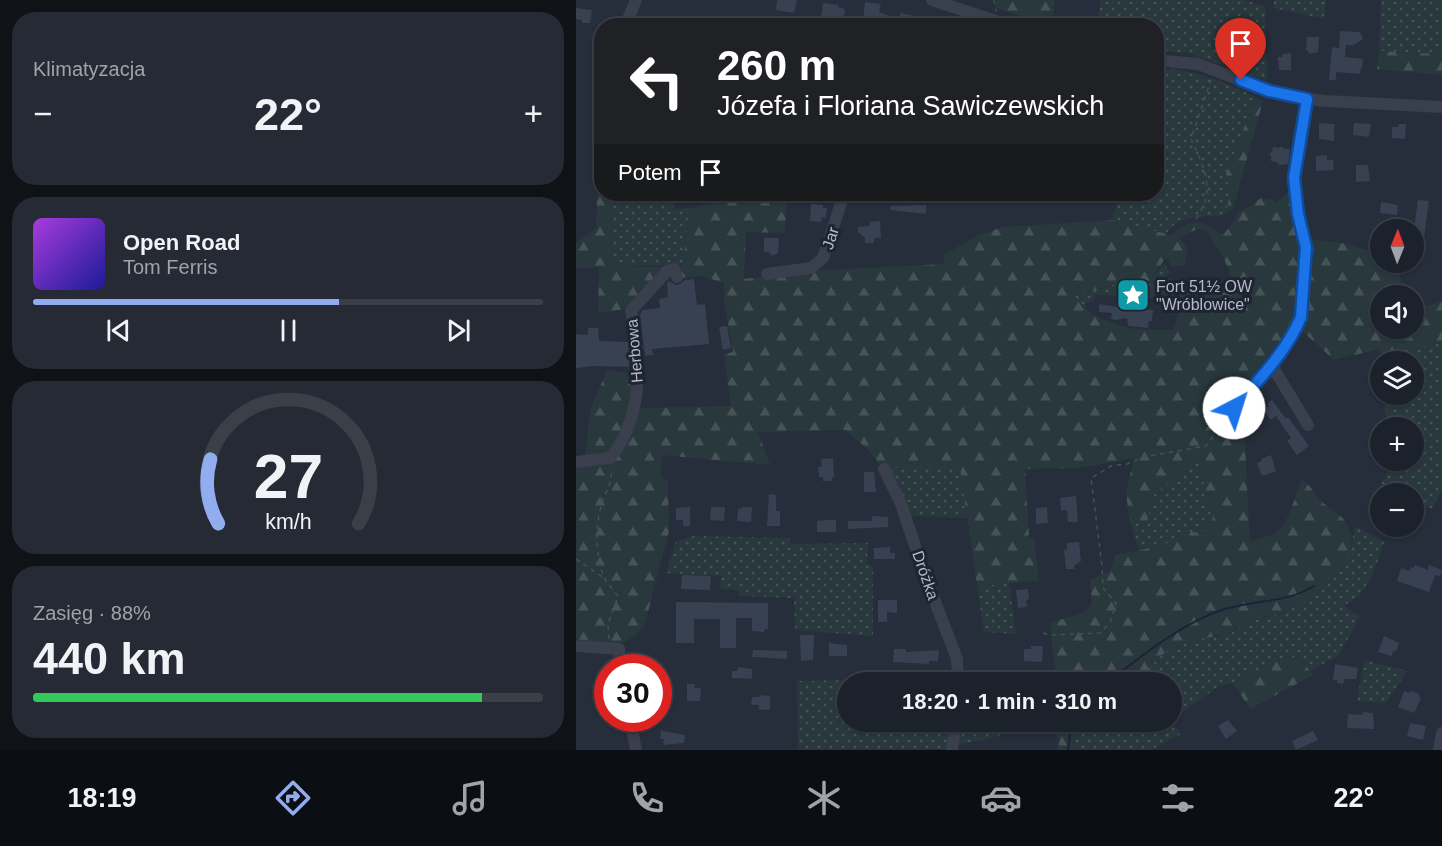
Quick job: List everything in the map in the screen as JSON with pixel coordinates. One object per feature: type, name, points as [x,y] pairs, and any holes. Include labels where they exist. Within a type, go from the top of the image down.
[{"type":"street","points":[[628,18],[636,0]]},
{"type":"street","points":[[932,0],[974,18]]},
{"type":"street","points":[[1164,61],[1198,64],[1307,99],[1442,107]]},
{"type":"street","points":[[1234,408],[1271,364],[1292,335],[1301,317],[1306,247],[1298,214],[1294,178],[1307,99]]},
{"type":"street","name":"Jar","points":[[767,274],[811,268],[823,258],[842,201]]},
{"type":"street","name":"Herbowa","points":[[610,458],[617,449],[632,415],[638,394],[638,370],[631,311],[667,271],[674,269],[677,277]]},
{"type":"street","points":[[1271,364],[1308,425]]},
{"type":"street","points":[[576,462],[610,458]]},
{"type":"street","name":"Dróżka","points":[[884,469],[905,514],[923,570],[957,659],[958,672]]},
{"type":"street","points":[[576,646],[615,649],[616,654]]},
{"type":"street","points":[[633,732],[636,750]]},
{"type":"street","points":[[952,750],[955,732]]},
{"type":"street","points":[[1438,750],[1442,733]]},
{"type":"path","points":[[994,0],[996,13]]},
{"type":"path","points":[[1196,219],[1204,206],[1208,187],[1206,171],[1191,139],[1215,70]]},
{"type":"path","points":[[1126,298],[1126,306]]},
{"type":"path","points":[[1044,633],[1050,635],[1100,633],[1110,623],[1116,603],[1103,588],[1090,478],[1110,466],[1206,446],[1234,408]]},
{"type":"path","points":[[604,578],[598,548],[597,524],[602,501],[611,485],[610,458]]},
{"type":"path","points":[[576,559],[604,578],[618,596],[608,624],[615,649]]},
{"type":"green space","points":[[996,0],[1055,0],[1053,18],[1029,18],[996,8]]},
{"type":"green space","points":[[1101,0],[1244,0],[1265,6],[1267,80],[1188,53],[1164,51],[1164,18],[1098,18]]},
{"type":"green space","points":[[1274,0],[1326,0],[1324,19],[1274,8]]},
{"type":"green space","points":[[1381,0],[1442,0],[1442,54],[1379,51]]},
{"type":"green space","points":[[1379,51],[1442,54],[1442,75],[1377,69]]},
{"type":"green space","points":[[1164,69],[1208,77],[1256,97],[1226,174],[1230,191],[1226,213],[1220,216],[1183,220],[1166,234],[1112,220],[1118,201],[1164,201]]},
{"type":"green space","points":[[1256,97],[1263,101],[1233,209],[1226,213],[1230,191],[1226,174]]},
{"type":"green space","points":[[1289,191],[1302,239],[1295,312],[1283,337],[1228,406],[1239,416],[1245,445],[1250,541],[1271,535],[1282,526],[1302,480],[1323,503],[1344,520],[1352,540],[1349,553],[1332,578],[1296,606],[1281,614],[1250,620],[1236,630],[1219,636],[1182,644],[1164,653],[1146,672],[1055,672],[1050,623],[1084,612],[1092,604],[1090,580],[1111,570],[1115,555],[1165,545],[1176,536],[1191,532],[1201,533],[1213,518],[1197,457],[1154,495],[1147,522],[1129,519],[1126,492],[1134,458],[1079,468],[1025,469],[1029,538],[1034,538],[1039,581],[977,586],[960,468],[883,468],[846,430],[758,432],[770,465],[662,455],[661,476],[667,480],[668,486],[669,531],[644,626],[620,646],[576,639],[576,457],[585,456],[591,408],[607,370],[632,374],[629,411],[614,459],[640,408],[731,406],[724,354],[733,352],[724,301],[724,283],[701,276],[680,278],[675,267],[683,265],[689,208],[724,201],[787,201],[785,233],[746,232],[744,279],[826,270],[943,264],[945,254],[979,235],[1003,227],[1112,220],[1171,235],[1185,225],[1197,222],[1209,225],[1223,235],[1235,220],[1237,212],[1241,212],[1261,198],[1273,199],[1276,203]],"holes":[[[1197,229],[1206,231],[1227,266],[1231,290],[1207,284],[1200,298],[1182,304],[1173,330],[1137,329],[1117,325],[1086,309],[1080,304],[1073,290],[1089,292],[1120,283],[1148,284],[1164,260],[1168,259],[1171,267],[1185,265],[1187,247],[1179,238]]]},
{"type":"green space","points":[[597,201],[611,201],[611,266],[671,267],[626,309],[598,313],[599,267],[576,268],[576,243],[596,228]]},
{"type":"green space","points":[[611,201],[674,201],[674,209],[689,208],[683,265],[611,266]]},
{"type":"green space","points":[[1308,239],[1342,243],[1370,250],[1370,273],[1400,273],[1401,285],[1370,285],[1370,339],[1424,339],[1424,307],[1442,301],[1442,342],[1425,348],[1396,351],[1379,351],[1379,349],[1334,360],[1302,331]]},
{"type":"green space","points":[[1164,263],[1170,273],[1165,278],[1167,280],[1171,278],[1178,287],[1183,289],[1201,285],[1196,293],[1188,298],[1094,295],[1094,301],[1086,303],[1086,308],[1075,298],[1072,290],[1089,292],[1120,283],[1148,284]]},
{"type":"green space","points":[[1442,342],[1442,490],[1432,509],[1424,507],[1424,483],[1382,483],[1388,471],[1424,471],[1424,417],[1386,417],[1384,405],[1424,405],[1424,351],[1396,351],[1425,348]]},
{"type":"green space","points":[[1197,457],[1213,518],[1201,533],[1191,532],[1176,536],[1165,545],[1139,550],[1129,519],[1147,522],[1154,495]]},
{"type":"green space","points":[[886,468],[960,468],[968,518],[907,516]]},
{"type":"green space","points":[[1355,526],[1370,534],[1370,537],[1384,542],[1375,569],[1365,587],[1352,601],[1344,605],[1360,617],[1339,655],[1311,671],[1300,658],[1287,656],[1233,683],[1219,686],[1182,713],[1182,672],[1145,672],[1165,652],[1182,644],[1198,638],[1216,637],[1233,632],[1248,621],[1284,613],[1351,548]]},
{"type":"green space","points":[[694,536],[790,538],[791,544],[868,543],[867,563],[873,567],[873,636],[795,630],[794,598],[739,596],[738,590],[720,589],[721,576],[666,573],[676,541]]},
{"type":"green space","points":[[1009,583],[1016,634],[984,632],[977,586]]},
{"type":"green space","points":[[1287,656],[1300,658],[1313,675],[1250,709],[1233,683]]},
{"type":"green space","points":[[1364,660],[1407,671],[1386,703],[1357,701]]},
{"type":"green space","points":[[837,680],[837,732],[952,732],[950,743],[946,749],[798,750],[797,681]]},
{"type":"green space","points":[[959,732],[1008,732],[984,739],[958,745]]},
{"type":"green space","points":[[1053,732],[1076,732],[1072,750],[1057,750],[1060,739]]},
{"type":"green space","points":[[1076,732],[1179,732],[1181,734],[1151,750],[1072,750]]},
{"type":"building","points":[[777,0],[797,0],[794,13],[776,10]]},
{"type":"building","points":[[865,2],[881,4],[879,12],[900,18],[863,18]]},
{"type":"building","points":[[823,3],[839,5],[838,7],[845,9],[843,18],[821,17]]},
{"type":"building","points":[[576,8],[592,10],[590,23],[582,23],[582,20],[576,19]]},
{"type":"building","points":[[900,13],[920,17],[900,18]]},
{"type":"building","points":[[1340,31],[1360,32],[1363,39],[1354,45],[1346,45],[1345,57],[1363,59],[1362,67],[1360,74],[1336,72],[1336,80],[1329,80],[1332,47],[1339,48]]},
{"type":"building","points":[[1307,37],[1319,37],[1318,52],[1310,54],[1306,49]]},
{"type":"building","points":[[1291,53],[1291,70],[1279,70],[1278,57]]},
{"type":"building","points":[[1319,123],[1334,124],[1334,141],[1319,139]]},
{"type":"building","points":[[1354,123],[1371,124],[1369,137],[1353,135]]},
{"type":"building","points":[[1399,124],[1406,124],[1405,139],[1392,138],[1392,127],[1398,127]]},
{"type":"building","points":[[1282,146],[1284,149],[1290,149],[1288,164],[1279,165],[1271,161],[1269,154],[1273,147]]},
{"type":"building","points":[[1327,155],[1327,160],[1333,160],[1334,170],[1316,171],[1316,156]]},
{"type":"building","points":[[1356,165],[1368,165],[1370,181],[1356,182]]},
{"type":"building","points":[[1418,200],[1429,201],[1424,238],[1424,219],[1415,219]]},
{"type":"building","points":[[1381,202],[1398,205],[1397,215],[1380,213]]},
{"type":"building","points":[[811,204],[823,205],[823,208],[827,208],[826,218],[822,217],[821,222],[810,221]]},
{"type":"building","points":[[926,205],[926,214],[890,210],[890,206]]},
{"type":"building","points":[[880,221],[881,238],[874,238],[874,243],[865,243],[865,238],[858,232],[858,227],[870,226],[870,222]]},
{"type":"building","points":[[764,238],[779,238],[778,253],[772,256],[769,252],[764,252]]},
{"type":"building","points":[[694,279],[697,305],[705,304],[709,344],[652,349],[653,355],[645,356],[640,314],[643,310],[660,308],[659,299],[668,297],[667,283],[669,281],[676,285],[685,280]]},
{"type":"building","points":[[1099,304],[1124,308],[1135,305],[1139,309],[1153,310],[1152,321],[1149,321],[1148,328],[1128,326],[1127,318],[1115,320],[1111,319],[1112,313],[1099,312]]},
{"type":"building","points":[[727,326],[731,348],[723,350],[719,327]]},
{"type":"building","points":[[588,328],[598,328],[599,341],[628,342],[629,367],[576,368],[576,334],[588,335]]},
{"type":"building","points":[[1272,400],[1286,419],[1288,417],[1309,446],[1297,455],[1287,441],[1291,438],[1276,416],[1271,420],[1263,410]]},
{"type":"building","points":[[1271,455],[1276,471],[1262,476],[1257,463]]},
{"type":"building","points":[[833,458],[834,477],[832,481],[823,481],[823,477],[819,477],[818,467],[822,467],[821,459]]},
{"type":"building","points":[[864,472],[874,472],[876,492],[864,492]]},
{"type":"building","points":[[769,494],[776,495],[776,511],[780,511],[780,526],[767,526]]},
{"type":"building","points":[[1076,496],[1078,522],[1068,522],[1067,510],[1061,510],[1060,498]]},
{"type":"building","points":[[690,507],[690,526],[683,526],[683,520],[676,520],[676,508]]},
{"type":"building","points":[[711,507],[725,507],[724,521],[710,520]]},
{"type":"building","points":[[752,507],[751,522],[737,521],[738,509]]},
{"type":"building","points":[[1047,507],[1048,523],[1036,524],[1036,508]]},
{"type":"building","points":[[872,516],[888,517],[888,527],[848,529],[848,521],[872,521]]},
{"type":"building","points":[[836,520],[836,532],[817,532],[817,521]]},
{"type":"building","points":[[1079,542],[1081,561],[1074,566],[1075,569],[1066,569],[1064,550],[1067,549],[1067,543]]},
{"type":"building","points":[[890,547],[890,553],[895,553],[895,559],[874,559],[874,548]]},
{"type":"building","points":[[1415,565],[1428,570],[1429,565],[1442,570],[1440,576],[1435,575],[1429,592],[1397,581],[1401,568],[1409,571]]},
{"type":"building","points":[[682,575],[711,576],[710,590],[681,589]]},
{"type":"building","points":[[1028,589],[1027,607],[1018,608],[1016,590]]},
{"type":"building","points":[[878,600],[897,600],[897,613],[887,612],[887,622],[878,622]]},
{"type":"building","points":[[676,602],[768,603],[768,629],[764,632],[752,631],[752,618],[736,618],[736,648],[720,648],[720,619],[694,619],[694,643],[676,643]]},
{"type":"building","points":[[800,635],[814,635],[813,660],[801,661]]},
{"type":"building","points":[[1384,636],[1399,643],[1392,656],[1378,652]]},
{"type":"building","points":[[829,643],[847,645],[847,656],[829,656]]},
{"type":"building","points":[[1031,646],[1043,646],[1042,662],[1024,661],[1024,649],[1031,649]]},
{"type":"building","points":[[894,649],[906,649],[906,652],[939,650],[938,661],[929,661],[929,664],[893,662]]},
{"type":"building","points":[[753,650],[787,651],[787,659],[752,657]]},
{"type":"building","points":[[1335,664],[1358,668],[1356,679],[1345,679],[1343,684],[1337,683],[1337,680],[1333,680]]},
{"type":"building","points":[[738,667],[752,669],[752,679],[732,678],[732,671],[737,671]]},
{"type":"building","points":[[687,684],[695,684],[694,688],[701,688],[700,701],[687,701]]},
{"type":"building","points":[[1404,691],[1419,694],[1421,698],[1414,713],[1398,707]]},
{"type":"building","points":[[759,695],[770,696],[770,709],[758,709],[759,705],[751,705],[752,697],[759,697]]},
{"type":"building","points":[[1363,712],[1373,713],[1374,729],[1347,728],[1348,714],[1362,715]]},
{"type":"building","points":[[1228,720],[1237,731],[1226,739],[1218,726]]},
{"type":"building","points":[[1410,723],[1426,726],[1423,740],[1407,736]]},
{"type":"building","points":[[1313,731],[1318,740],[1296,750],[1292,741]]},
{"type":"building","points":[[661,732],[685,735],[684,743],[663,745],[664,739],[660,739]]},
{"type":"waterway","points":[[1121,672],[1164,640],[1209,615],[1237,606],[1292,596],[1314,586]]},
{"type":"waterway","points":[[1068,750],[1070,732]]},
{"type":"place","name":"Fort 51½ OW \"Wróblowice\"","points":[[1133,295]]},
{"type":"route","points":[[1234,408],[1281,352],[1297,326],[1301,317],[1306,247],[1294,194],[1294,178],[1307,99],[1289,97],[1241,80]]}]
